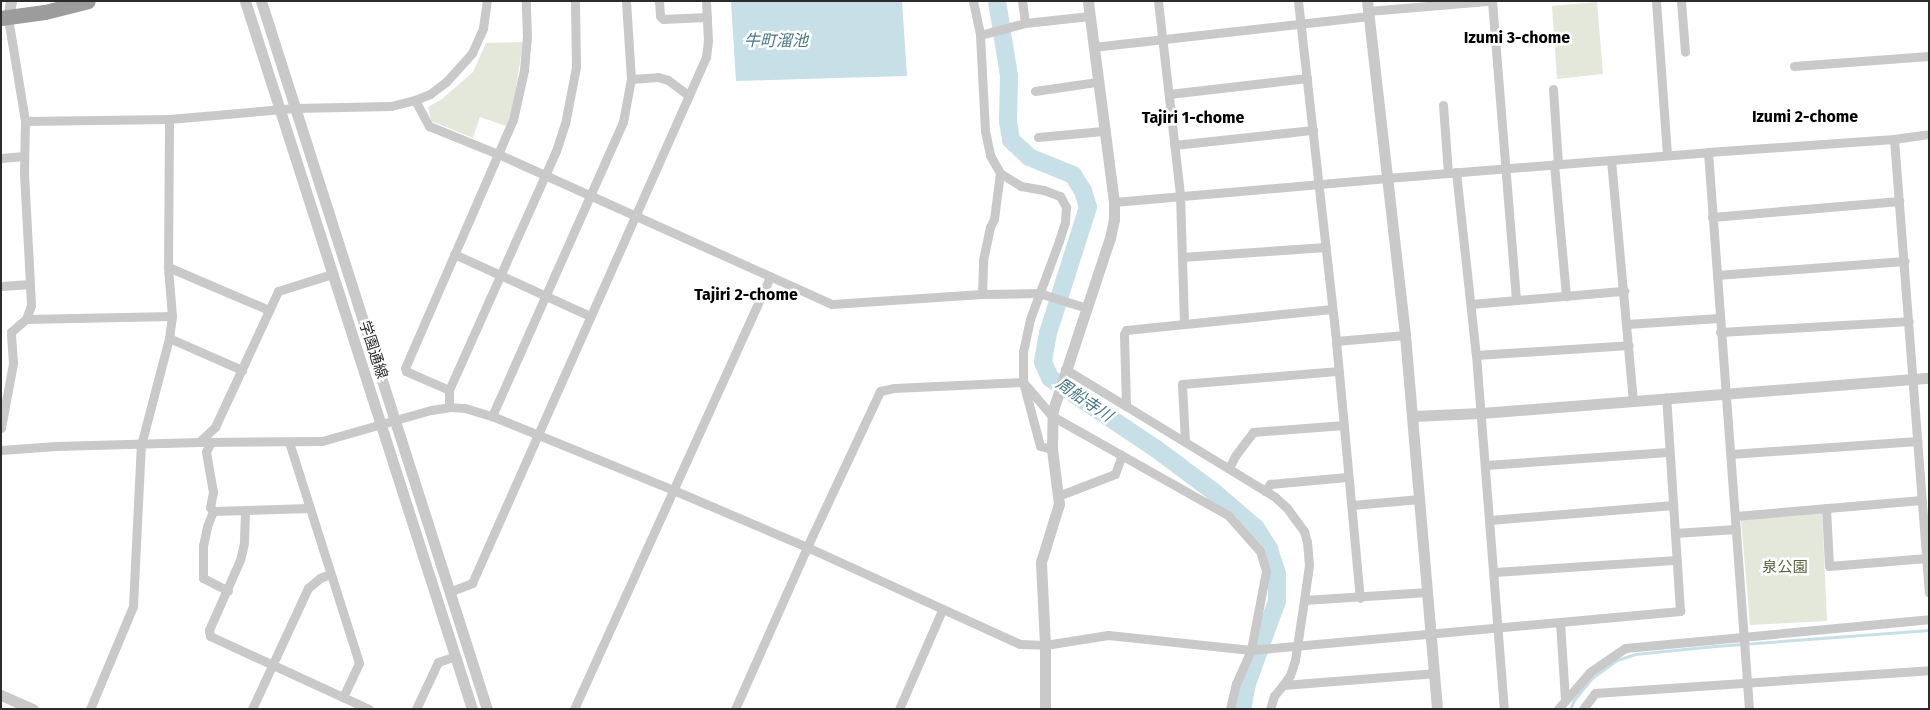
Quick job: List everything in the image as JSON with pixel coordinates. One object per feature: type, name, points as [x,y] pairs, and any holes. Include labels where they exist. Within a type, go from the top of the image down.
[{"type":"highway","points":[[5,18],[45,12],[88,1]]},
{"type":"street","points":[[1,428],[13,363],[12,332],[26,319],[31,305],[24,156],[25,121],[5,18],[11,1]]},
{"type":"street","name":"学園通線","points":[[245,1],[472,709]]},
{"type":"street","name":"学園通線","points":[[261,1],[487,709]]},
{"type":"street","points":[[25,121],[169,118],[295,108],[391,106],[415,100],[430,94],[446,82],[472,53],[483,28],[486,1]]},
{"type":"street","points":[[449,390],[406,371],[405,368],[513,120],[524,70],[527,37],[526,1]]},
{"type":"street","points":[[449,407],[449,390],[556,152],[571,101],[576,67],[575,1]]},
{"type":"street","points":[[492,416],[623,122],[631,79],[626,1]]},
{"type":"street","points":[[659,1],[660,16],[663,19],[707,17]]},
{"type":"street","points":[[449,592],[472,583],[706,58],[708,41],[706,1]]},
{"type":"street","points":[[973,1],[982,35],[985,130],[990,155],[1000,173],[1021,186],[1044,190],[1060,196],[1066,207],[1065,222],[1030,319],[1023,352],[1023,382],[1040,446],[1052,449]]},
{"type":"street","points":[[1022,1],[1022,24]]},
{"type":"street","points":[[1045,709],[1045,645],[1041,562],[1059,504],[1052,449],[1053,413],[1110,238],[1114,202],[1103,131],[1088,1]]},
{"type":"street","points":[[1158,1],[1180,195],[1184,324]]},
{"type":"street","points":[[1298,1],[1336,341],[1347,477],[1352,505],[1360,598]]},
{"type":"street","points":[[1093,47],[1300,24],[1368,9],[1487,1]]},
{"type":"street","points":[[1492,1],[1516,300]]},
{"type":"street","points":[[1656,1],[1666,156]]},
{"type":"street","points":[[1681,1],[1685,52]]},
{"type":"street","points":[[1368,9],[1413,416],[1436,709]]},
{"type":"street","points":[[982,35],[1022,24],[1090,16]]},
{"type":"street","points":[[1794,66],[1929,56]]},
{"type":"street","points":[[631,79],[658,78],[668,80],[688,96]]},
{"type":"street","points":[[1170,94],[1307,78]]},
{"type":"street","points":[[1035,91],[1097,82]]},
{"type":"street","points":[[1553,89],[1556,164],[1566,296]]},
{"type":"street","points":[[415,100],[429,126],[498,154],[832,304],[982,294],[1039,293],[1087,308]]},
{"type":"street","points":[[1443,106],[1471,304],[1486,465],[1504,709]]},
{"type":"street","points":[[90,709],[133,606],[141,445],[169,338],[172,316],[168,267],[169,118]]},
{"type":"street","points":[[1174,145],[1312,130]]},
{"type":"street","points":[[1038,137],[1103,131]]},
{"type":"street","points":[[1114,202],[1452,172],[1894,139],[1929,134]]},
{"type":"street","points":[[1894,139],[1929,593]]},
{"type":"street","points":[[1708,152],[1749,709]]},
{"type":"street","points":[[1,158],[24,156]]},
{"type":"street","points":[[1611,160],[1634,400]]},
{"type":"street","points":[[982,294],[983,260],[990,227],[994,219],[1000,173]]},
{"type":"street","points":[[1712,217],[1899,201]]},
{"type":"street","points":[[1182,257],[1326,247]]},
{"type":"street","points":[[454,254],[590,316]]},
{"type":"street","points":[[1716,275],[1904,261]]},
{"type":"street","points":[[168,267],[269,310]]},
{"type":"street","points":[[199,442],[215,427],[278,292],[332,274]]},
{"type":"street","points":[[574,709],[671,489],[770,276]]},
{"type":"street","points":[[1,286],[30,284]]},
{"type":"street","points":[[1471,304],[1624,291]]},
{"type":"street","points":[[1126,406],[1124,334],[1126,330],[1332,309]]},
{"type":"street","points":[[26,319],[172,316]]},
{"type":"street","points":[[1627,324],[1719,318]]},
{"type":"street","points":[[1720,332],[1909,321]]},
{"type":"street","points":[[1336,341],[1405,336]]},
{"type":"street","points":[[169,338],[242,370]]},
{"type":"street","points":[[1476,356],[1629,345]]},
{"type":"street","points":[[1185,442],[1182,384],[1338,371]]},
{"type":"street","points":[[1065,372],[1126,406],[1265,491],[1288,508],[1304,531],[1309,565],[1298,646],[1290,675],[1274,696],[1270,709]]},
{"type":"street","points":[[1413,416],[1481,413],[1666,397],[1929,378]]},
{"type":"street","points":[[735,709],[807,547],[880,391],[894,388],[1023,382],[1053,413],[1122,456],[1228,514],[1260,550],[1266,571],[1251,650],[1236,683],[1230,709]]},
{"type":"street","points":[[1,450],[115,443],[141,445],[199,442],[322,441],[449,407],[465,408],[492,416],[538,434],[671,489],[807,547],[1020,644],[1045,645],[1108,636],[1251,650],[1680,611],[1668,452],[1666,397]]},
{"type":"street","points":[[1229,468],[1235,456],[1253,432],[1344,425]]},
{"type":"street","points":[[1731,454],[1918,441]]},
{"type":"street","points":[[210,442],[206,452],[213,492],[210,507],[213,511],[207,527],[204,546],[203,578],[228,591]]},
{"type":"street","points":[[289,442],[359,663],[343,697]]},
{"type":"street","points":[[1486,465],[1668,452]]},
{"type":"street","points":[[1058,496],[1115,474],[1122,456]]},
{"type":"street","points":[[1265,491],[1270,484],[1347,477]]},
{"type":"street","points":[[1352,505],[1420,500]]},
{"type":"street","points":[[1735,516],[1921,500]]},
{"type":"street","points":[[1490,520],[1673,506]]},
{"type":"street","points":[[213,511],[245,512],[310,508]]},
{"type":"street","points":[[1826,508],[1829,566],[1927,558]]},
{"type":"street","points":[[245,512],[242,552],[236,574],[210,630],[210,636],[369,709]]},
{"type":"street","points":[[1675,533],[1736,529]]},
{"type":"street","points":[[1494,572],[1677,560]]},
{"type":"street","points":[[252,709],[308,588],[320,578],[330,574]]},
{"type":"street","points":[[1304,600],[1360,598],[1428,592]]},
{"type":"street","points":[[898,709],[942,610]]},
{"type":"street","points":[[1558,709],[1590,672],[1625,648],[1929,619]]},
{"type":"street","points":[[1560,622],[1565,699]]},
{"type":"street","points":[[416,709],[438,662],[456,656]]},
{"type":"street","points":[[1583,709],[1594,693],[1929,670]]},
{"type":"street","points":[[1283,685],[1434,674]]},
{"type":"street","points":[[1,695],[11,704],[33,709]]},
{"type":"green space","points":[[1597,2],[1603,74],[1557,79],[1552,6]]},
{"type":"green space","points":[[523,42],[513,108],[506,126],[480,117],[473,138],[431,121],[428,107],[442,99],[473,72],[486,43]]},
{"type":"green space","name":"泉公園","points":[[1822,513],[1827,621],[1750,625],[1741,520]]},
{"type":"water","name":"牛町溜池","points":[[731,1],[902,1],[907,76],[736,81]]},
{"type":"waterway","name":"周船寺川","points":[[997,1],[1009,76],[1008,121],[1011,140],[1029,157],[1073,175],[1083,191],[1088,207],[1048,333],[1043,362],[1050,378],[1155,448],[1214,492],[1256,528],[1269,549],[1277,574],[1277,601],[1247,684],[1242,709]]},
{"type":"waterway","points":[[1570,709],[1574,700],[1592,678],[1617,660],[1635,654],[1929,630]]},
{"type":"district","name":"Izumi 3-chome","points":[[1517,38]]},
{"type":"district","name":"Izumi 2-chome","points":[[1805,117]]},
{"type":"district","name":"Tajiri 1-chome","points":[[1193,118]]},
{"type":"district","name":"Tajiri 2-chome","points":[[746,295]]}]
